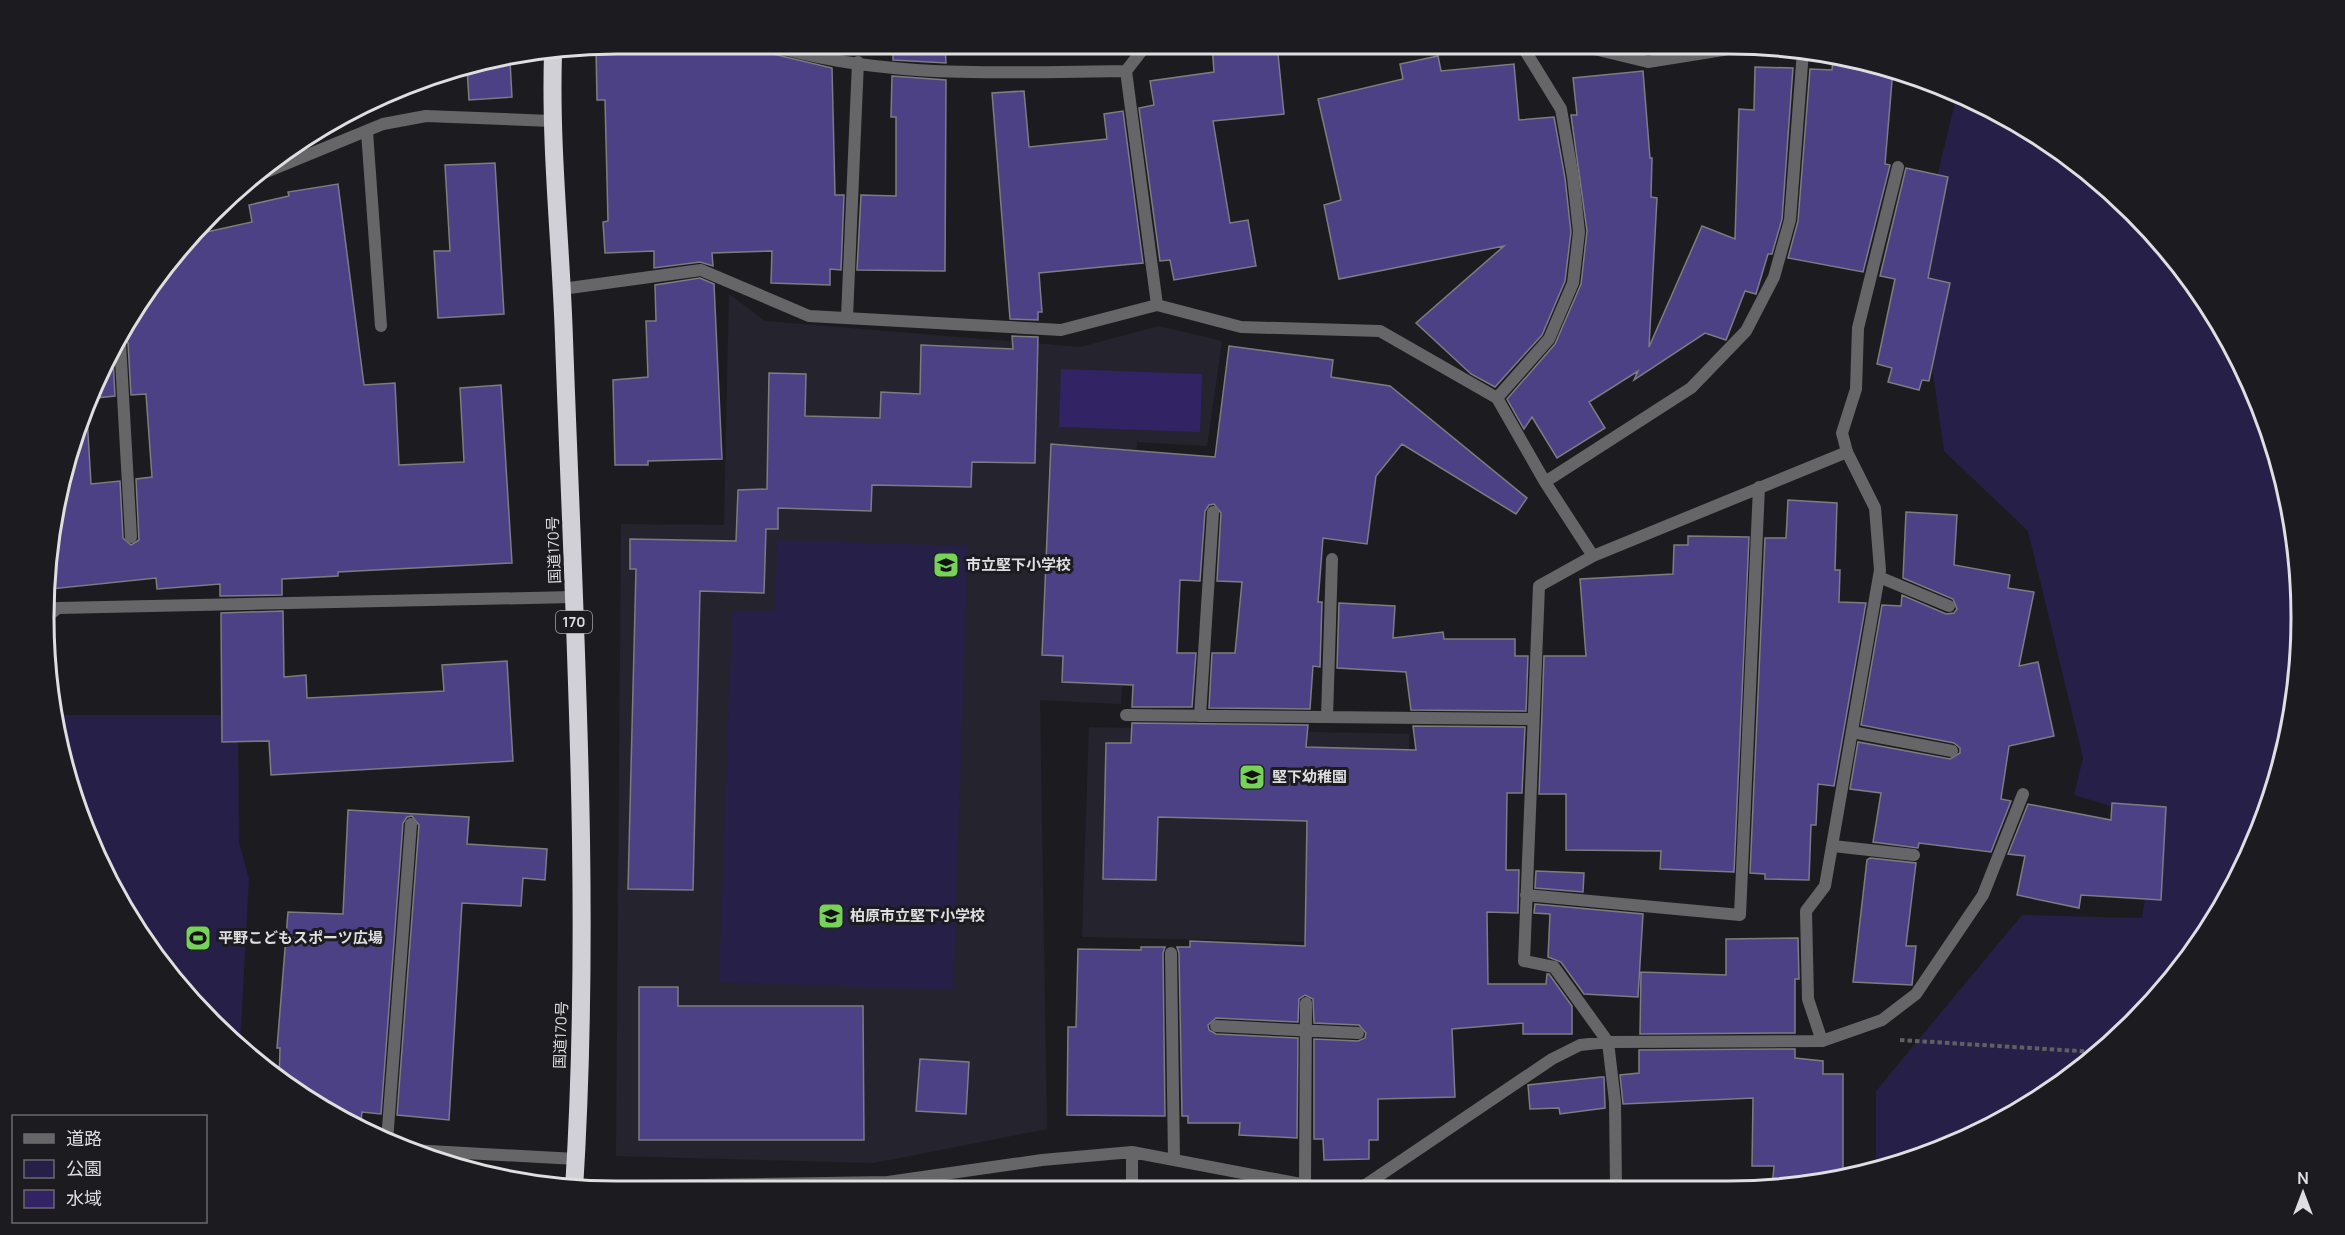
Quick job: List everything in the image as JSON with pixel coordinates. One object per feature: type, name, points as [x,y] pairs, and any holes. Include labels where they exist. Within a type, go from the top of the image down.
[{"type":"highway","name":"国道170号","points":[[553,58],[551,121],[562,289],[583,892],[575,1179]]},
{"type":"street","points":[[818,54],[858,62],[961,73],[1126,71]]},
{"type":"street","points":[[1139,54],[1126,71],[1157,305]]},
{"type":"street","points":[[1497,398],[1549,339],[1573,283],[1579,232],[1573,177],[1561,109],[1527,54]]},
{"type":"street","points":[[1615,54],[1648,62],[1698,54]]},
{"type":"street","points":[[1545,482],[1692,388],[1746,331],[1774,278],[1790,220],[1802,59]]},
{"type":"street","points":[[847,317],[858,62]]},
{"type":"street","points":[[277,168],[383,124],[426,116],[551,121]]},
{"type":"street","points":[[367,132],[381,326]]},
{"type":"street","points":[[1822,1041],[1808,999],[1806,911],[1825,886],[1879,577],[1875,508],[1847,452],[1842,433],[1856,388],[1858,328],[1898,167]]},
{"type":"street","points":[[562,289],[701,270],[809,316],[1061,330],[1157,305],[1241,327],[1380,331],[1497,398],[1545,482],[1593,556]]},
{"type":"street","points":[[121,352],[131,537]]},
{"type":"street","points":[[1616,1181],[1615,1102],[1608,1042],[1554,967],[1524,961],[1539,586],[1593,556],[1847,452]]},
{"type":"street","points":[[1526,895],[1740,915],[1759,487]]},
{"type":"street","points":[[1200,716],[1213,512]]},
{"type":"street","points":[[1327,717],[1332,559]]},
{"type":"street","points":[[1879,577],[1949,606]]},
{"type":"street","points":[[54,611],[58,608],[573,597]]},
{"type":"street","points":[[1126,715],[1533,719]]},
{"type":"street","points":[[1852,732],[1952,751]]},
{"type":"street","points":[[1371,1181],[1552,1059],[1580,1045],[1608,1042],[1822,1041],[1882,1020],[1916,994],[1983,896],[2023,794]]},
{"type":"street","points":[[388,1132],[411,824]]},
{"type":"street","points":[[1833,846],[1914,855]]},
{"type":"street","points":[[1172,952],[1174,1159]]},
{"type":"street","points":[[1305,1181],[1306,1003]]},
{"type":"street","points":[[1216,1026],[1358,1032]]},
{"type":"street","points":[[1132,1152],[1132,1181]]},
{"type":"street","points":[[918,1181],[1042,1160],[1132,1152],[1285,1181]]},
{"type":"street","points":[[459,1158],[576,1159]]},
{"type":"path","points":[[1896,1040],[2087,1052]]},
{"type":"shaded area","name":"柏原市立堅下小学校","points":[[729,294],[765,321],[1080,347],[1159,326],[1222,341],[1207,446],[1137,442],[1121,704],[1040,700],[1047,1129],[873,1163],[616,1156],[621,524],[724,525]]},
{"type":"shaded area","points":[[1089,727],[1409,734],[1409,944],[1082,937]]},
{"type":"green space","points":[[1955,102],[2009,129],[2041,149],[2071,170],[2126,219],[2175,274],[2216,336],[2233,368],[2261,436],[2272,472],[2286,544],[2290,581],[2290,654],[2280,727],[2261,799],[2233,867],[2216,899],[2175,961],[2126,1016],[2071,1065],[2041,1086],[1977,1123],[1909,1151],[1876,1161],[1876,1091],[2022,915],[2142,918],[2157,820],[2074,795],[2083,758],[2028,531],[1944,451],[1917,260]]},
{"type":"green space","points":[[777,540],[968,546],[953,990],[719,982],[732,611],[775,612]]},
{"type":"green space","name":"平野こどもスポーツ広場","points":[[63,715],[238,715],[239,842],[249,879],[241,1036],[219,1016],[170,961],[129,899],[112,867],[84,799],[73,763]]},
{"type":"water","points":[[1061,369],[1202,374],[1200,432],[1059,427]]},
{"type":"building","points":[[773,54],[832,68],[835,195],[844,195],[841,270],[830,269],[830,285],[771,283],[772,251],[712,253],[713,266],[700,262],[654,268],[654,251],[605,253],[603,222],[608,221],[605,100],[597,100],[596,55]]},
{"type":"building","points":[[893,54],[946,54],[946,63],[893,60]]},
{"type":"building","points":[[1213,54],[1278,54],[1284,114],[1213,121],[1230,223],[1248,220],[1256,266],[1174,280],[1170,260],[1160,261],[1139,108],[1154,105],[1150,81],[1214,72]]},
{"type":"building","points":[[1438,56],[1441,71],[1514,64],[1519,120],[1554,117],[1565,178],[1571,232],[1565,281],[1542,335],[1495,387],[1471,374],[1416,323],[1504,246],[1339,279],[1324,205],[1341,200],[1318,99],[1403,79],[1400,64]]},
{"type":"building","points":[[1833,64],[1892,79],[1885,164],[1890,165],[1863,272],[1788,258],[1798,221],[1810,69],[1832,70]]},
{"type":"building","points":[[510,65],[512,97],[469,100],[467,74]]},
{"type":"building","points":[[1755,67],[1793,68],[1782,219],[1772,254],[1768,254],[1756,294],[1745,291],[1726,340],[1705,333],[1634,380],[1638,371],[1589,402],[1605,428],[1557,458],[1532,417],[1524,429],[1507,399],[1555,344],[1581,284],[1587,231],[1571,115],[1577,115],[1573,78],[1643,71],[1650,158],[1652,158],[1651,197],[1657,198],[1649,347],[1702,226],[1735,239],[1739,109],[1754,110]]},
{"type":"building","points":[[892,76],[946,80],[945,271],[857,270],[861,195],[896,196],[896,117],[891,117]]},
{"type":"building","points":[[1024,91],[1029,147],[1107,139],[1104,114],[1123,111],[1143,263],[1039,273],[1042,312],[1038,312],[1038,320],[1010,319],[992,93]]},
{"type":"building","points":[[495,163],[504,314],[438,318],[434,251],[450,251],[445,165]]},
{"type":"building","points":[[1906,168],[1948,177],[1928,278],[1950,283],[1929,381],[1922,380],[1919,390],[1888,382],[1892,368],[1877,364],[1895,279],[1880,276]]},
{"type":"building","points":[[338,184],[364,385],[395,383],[399,465],[464,462],[460,388],[501,385],[512,563],[338,572],[338,576],[282,579],[282,595],[220,596],[220,584],[157,589],[156,578],[55,589],[65,508],[73,472],[88,427],[91,484],[120,481],[123,538],[131,545],[139,540],[136,479],[152,477],[146,394],[131,395],[126,341],[129,336],[170,274],[207,232],[252,222],[249,205],[289,196],[288,192]]},
{"type":"building","points":[[700,278],[714,284],[722,459],[648,461],[648,465],[615,465],[613,380],[648,377],[646,321],[656,321],[655,285]]},
{"type":"building","points":[[1012,336],[1038,337],[1035,463],[972,462],[971,487],[872,485],[871,511],[778,508],[778,529],[766,529],[764,593],[700,591],[693,890],[628,889],[636,569],[630,569],[630,539],[736,541],[738,490],[767,489],[769,373],[806,374],[805,416],[880,418],[881,392],[920,394],[921,345],[1013,349]]},
{"type":"building","points":[[1229,346],[1333,360],[1331,377],[1390,386],[1527,498],[1516,514],[1402,444],[1376,476],[1367,544],[1323,538],[1318,602],[1322,602],[1320,667],[1313,666],[1310,709],[1209,708],[1212,653],[1235,653],[1242,582],[1217,581],[1221,513],[1214,504],[1209,505],[1205,511],[1200,581],[1180,580],[1177,653],[1196,653],[1192,707],[1132,707],[1133,685],[1062,682],[1063,656],[1042,655],[1051,444],[1215,457]]},
{"type":"building","points":[[113,365],[115,396],[99,398]]},
{"type":"building","points":[[1788,500],[1837,503],[1835,570],[1840,570],[1839,602],[1866,603],[1834,786],[1818,784],[1816,825],[1811,825],[1809,880],[1765,879],[1765,874],[1750,873],[1765,538],[1786,538]]},
{"type":"building","points":[[1906,512],[1957,515],[1954,565],[2010,575],[2008,588],[2034,592],[2019,666],[2038,662],[2054,736],[2009,746],[2001,799],[2011,801],[1991,852],[1919,843],[1918,848],[1873,842],[1881,793],[1850,789],[1858,742],[1950,759],[1960,753],[1960,748],[1954,743],[1861,725],[1882,605],[1901,606],[1902,595],[1946,614],[1954,613],[1957,609],[1953,599],[1903,578]]},
{"type":"building","points":[[1688,536],[1749,537],[1734,872],[1660,869],[1661,851],[1566,850],[1566,794],[1539,794],[1544,656],[1586,656],[1580,579],[1673,574],[1674,545],[1688,545]]},
{"type":"building","points":[[1339,603],[1395,606],[1393,638],[1443,632],[1444,639],[1515,639],[1515,656],[1528,656],[1526,711],[1411,710],[1406,672],[1337,668]]},
{"type":"building","points":[[283,611],[284,677],[306,675],[307,698],[444,691],[442,665],[507,661],[513,761],[271,775],[269,741],[222,742],[221,613]]},
{"type":"building","points":[[1132,723],[1308,725],[1306,747],[1416,750],[1413,726],[1525,727],[1522,793],[1507,793],[1506,870],[1519,870],[1518,913],[1487,912],[1488,984],[1546,984],[1547,974],[1549,974],[1572,1006],[1572,1034],[1523,1034],[1523,1023],[1452,1029],[1455,1097],[1378,1099],[1378,1140],[1369,1140],[1369,1159],[1324,1160],[1323,1139],[1314,1139],[1314,1039],[1358,1041],[1365,1038],[1366,1033],[1359,1025],[1314,1023],[1313,999],[1305,995],[1299,999],[1298,1022],[1216,1018],[1208,1025],[1209,1030],[1216,1034],[1298,1038],[1297,1138],[1239,1135],[1240,1123],[1188,1123],[1188,1116],[1182,1116],[1179,953],[1177,947],[1190,947],[1190,941],[1305,946],[1307,821],[1158,817],[1156,880],[1103,879],[1106,743],[1131,743]]},
{"type":"building","points":[[2112,803],[2166,807],[2161,900],[2081,895],[2079,908],[2017,895],[2025,856],[2008,854],[2028,804],[2111,820]]},
{"type":"building","points":[[348,810],[469,817],[467,844],[547,849],[545,880],[523,878],[521,906],[462,903],[449,1120],[397,1115],[419,825],[412,816],[407,817],[403,823],[381,1114],[362,1112],[361,1119],[336,1106],[279,1069],[280,1048],[277,1048],[288,912],[343,914]]},
{"type":"building","points":[[1870,858],[1916,863],[1906,946],[1916,946],[1912,985],[1853,982],[1867,860]]},
{"type":"building","points":[[1536,871],[1584,873],[1583,892],[1535,888]]},
{"type":"building","points":[[1535,904],[1643,914],[1638,997],[1584,994],[1561,962],[1548,957],[1550,914],[1534,913]]},
{"type":"building","points":[[1798,938],[1799,979],[1795,979],[1795,1033],[1640,1034],[1641,972],[1726,975],[1726,939]]},
{"type":"building","points":[[1141,947],[1165,947],[1163,953],[1165,1116],[1067,1115],[1068,1027],[1076,1027],[1078,949],[1141,950]]},
{"type":"building","points":[[639,987],[678,987],[678,1006],[863,1006],[864,1140],[639,1140]]},
{"type":"building","points":[[1795,1049],[1795,1058],[1823,1061],[1823,1074],[1843,1074],[1843,1169],[1773,1179],[1774,1166],[1752,1166],[1753,1098],[1623,1104],[1620,1075],[1639,1073],[1639,1050]]},
{"type":"building","points":[[920,1059],[969,1062],[966,1114],[916,1111]]},
{"type":"building","points":[[1604,1077],[1605,1108],[1560,1114],[1559,1108],[1530,1109],[1528,1085]]},
{"type":"place","name":"市立堅下小学校","points":[[946,565]]},
{"type":"place","name":"堅下幼稚園","points":[[1252,777]]},
{"type":"place","name":"柏原市立堅下小学校","points":[[831,916]]},
{"type":"place","name":"平野こどもスポーツ広場","points":[[198,938]]}]
